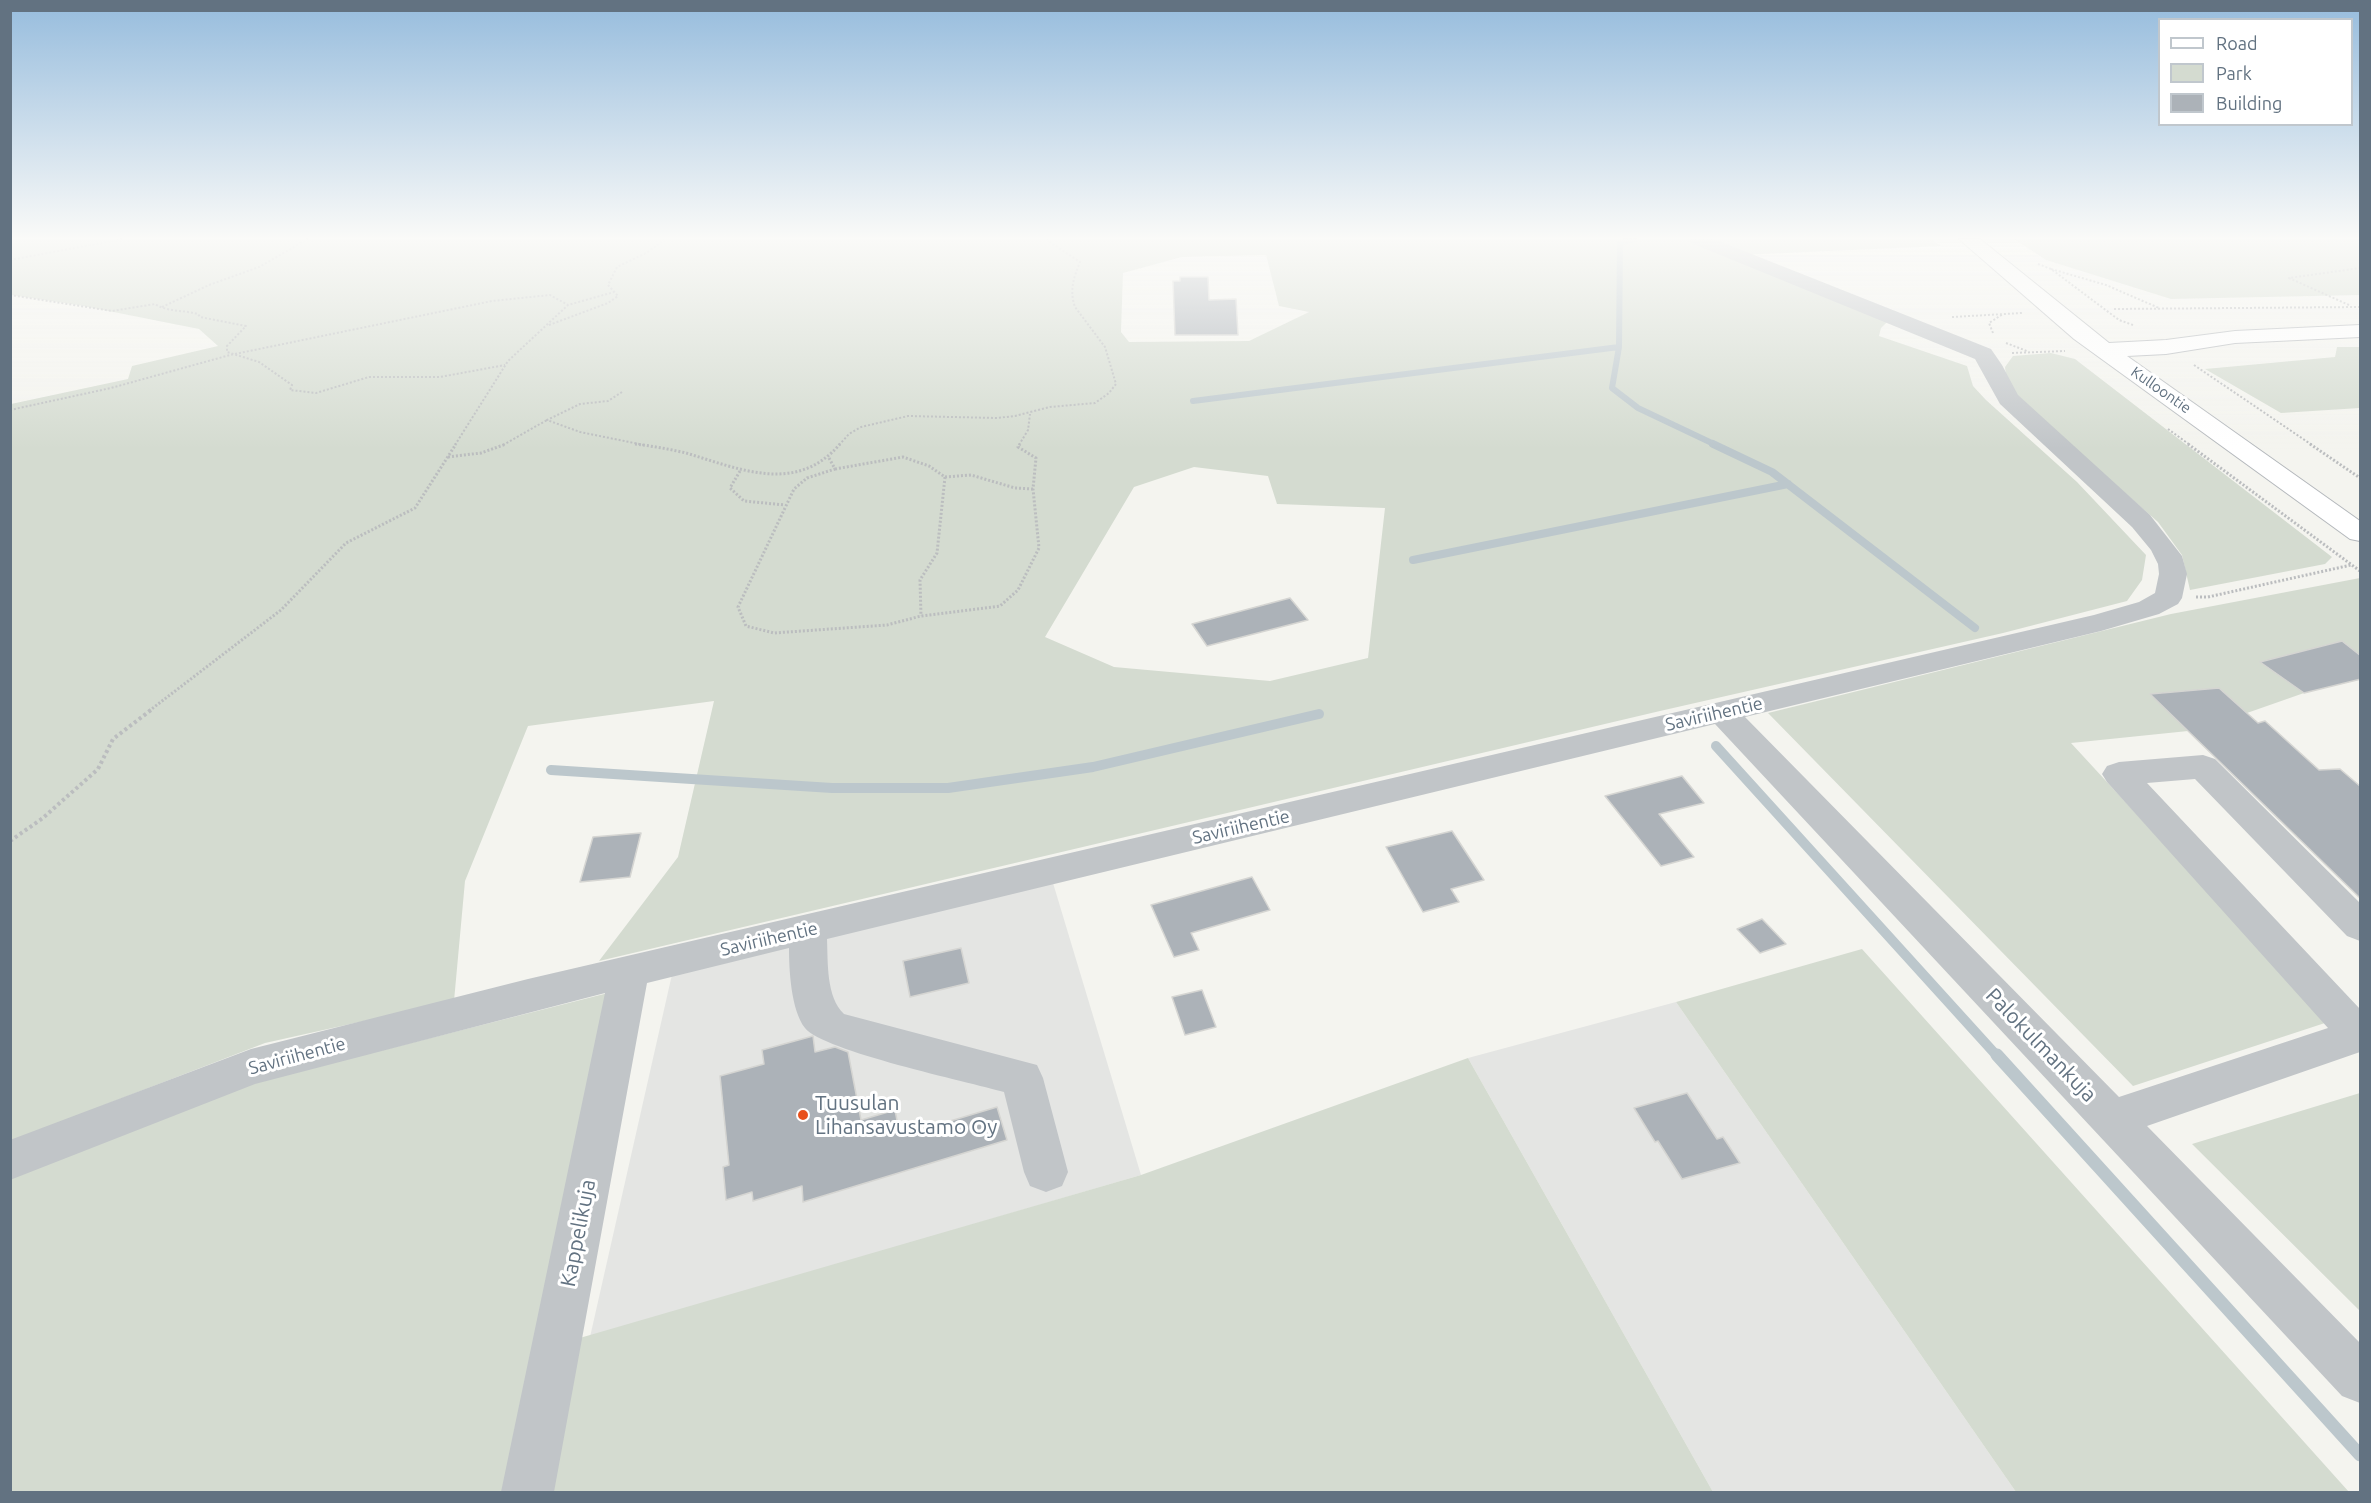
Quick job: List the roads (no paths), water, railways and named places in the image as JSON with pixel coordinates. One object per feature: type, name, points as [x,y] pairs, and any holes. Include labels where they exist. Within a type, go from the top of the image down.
[{"type":"main road","points":[[2042,309],[2078,343],[2361,332]]},
{"type":"main road","name":"Kulloontie","points":[[2070,309],[2108,341],[2361,533]]},
{"type":"main road","points":[[2108,341],[2133,348],[2235,337]]},
{"type":"main road","name":"Kulloontie","points":[[2133,348],[2361,510]]},
{"type":"street","name":"Saviriihentie","points":[[10,1160],[251,1067],[528,995],[629,973],[2101,622],[2149,608],[2168,598],[2174,580],[2171,559],[2141,521],[2008,399],[2000,385],[1994,366],[1995,344],[1889,309]]},
{"type":"street","name":"Palokulmankuja","points":[[1722,712],[2361,1378]]},
{"type":"street","points":[[2112,1119],[2360,1035],[2119,774],[2203,767],[2361,926]]},
{"type":"street","points":[[808,930],[809,975],[819,1016],[831,1027],[883,1043],[1022,1078],[1046,1172]]},
{"type":"street","name":"Kappelikuja","points":[[528,1492],[629,973]]},
{"type":"waterway","points":[[1619,309],[1619,347]]},
{"type":"waterway","points":[[1193,401],[1619,347]]},
{"type":"waterway","points":[[1619,347],[1612,388],[1638,408],[1716,445]]},
{"type":"waterway","points":[[1713,444],[1772,472],[1788,484]]},
{"type":"waterway","points":[[1413,560],[1788,484]]},
{"type":"waterway","points":[[1788,484],[1975,628]]},
{"type":"waterway","points":[[551,770],[832,788],[948,788],[1093,767],[1319,714]]},
{"type":"waterway","points":[[1716,746],[1998,1057]]},
{"type":"waterway","points":[[1997,1055],[2360,1455]]},
{"type":"place","name":"Tuusulan Lihansavustamo Oy","points":[[803,1115]]}]
